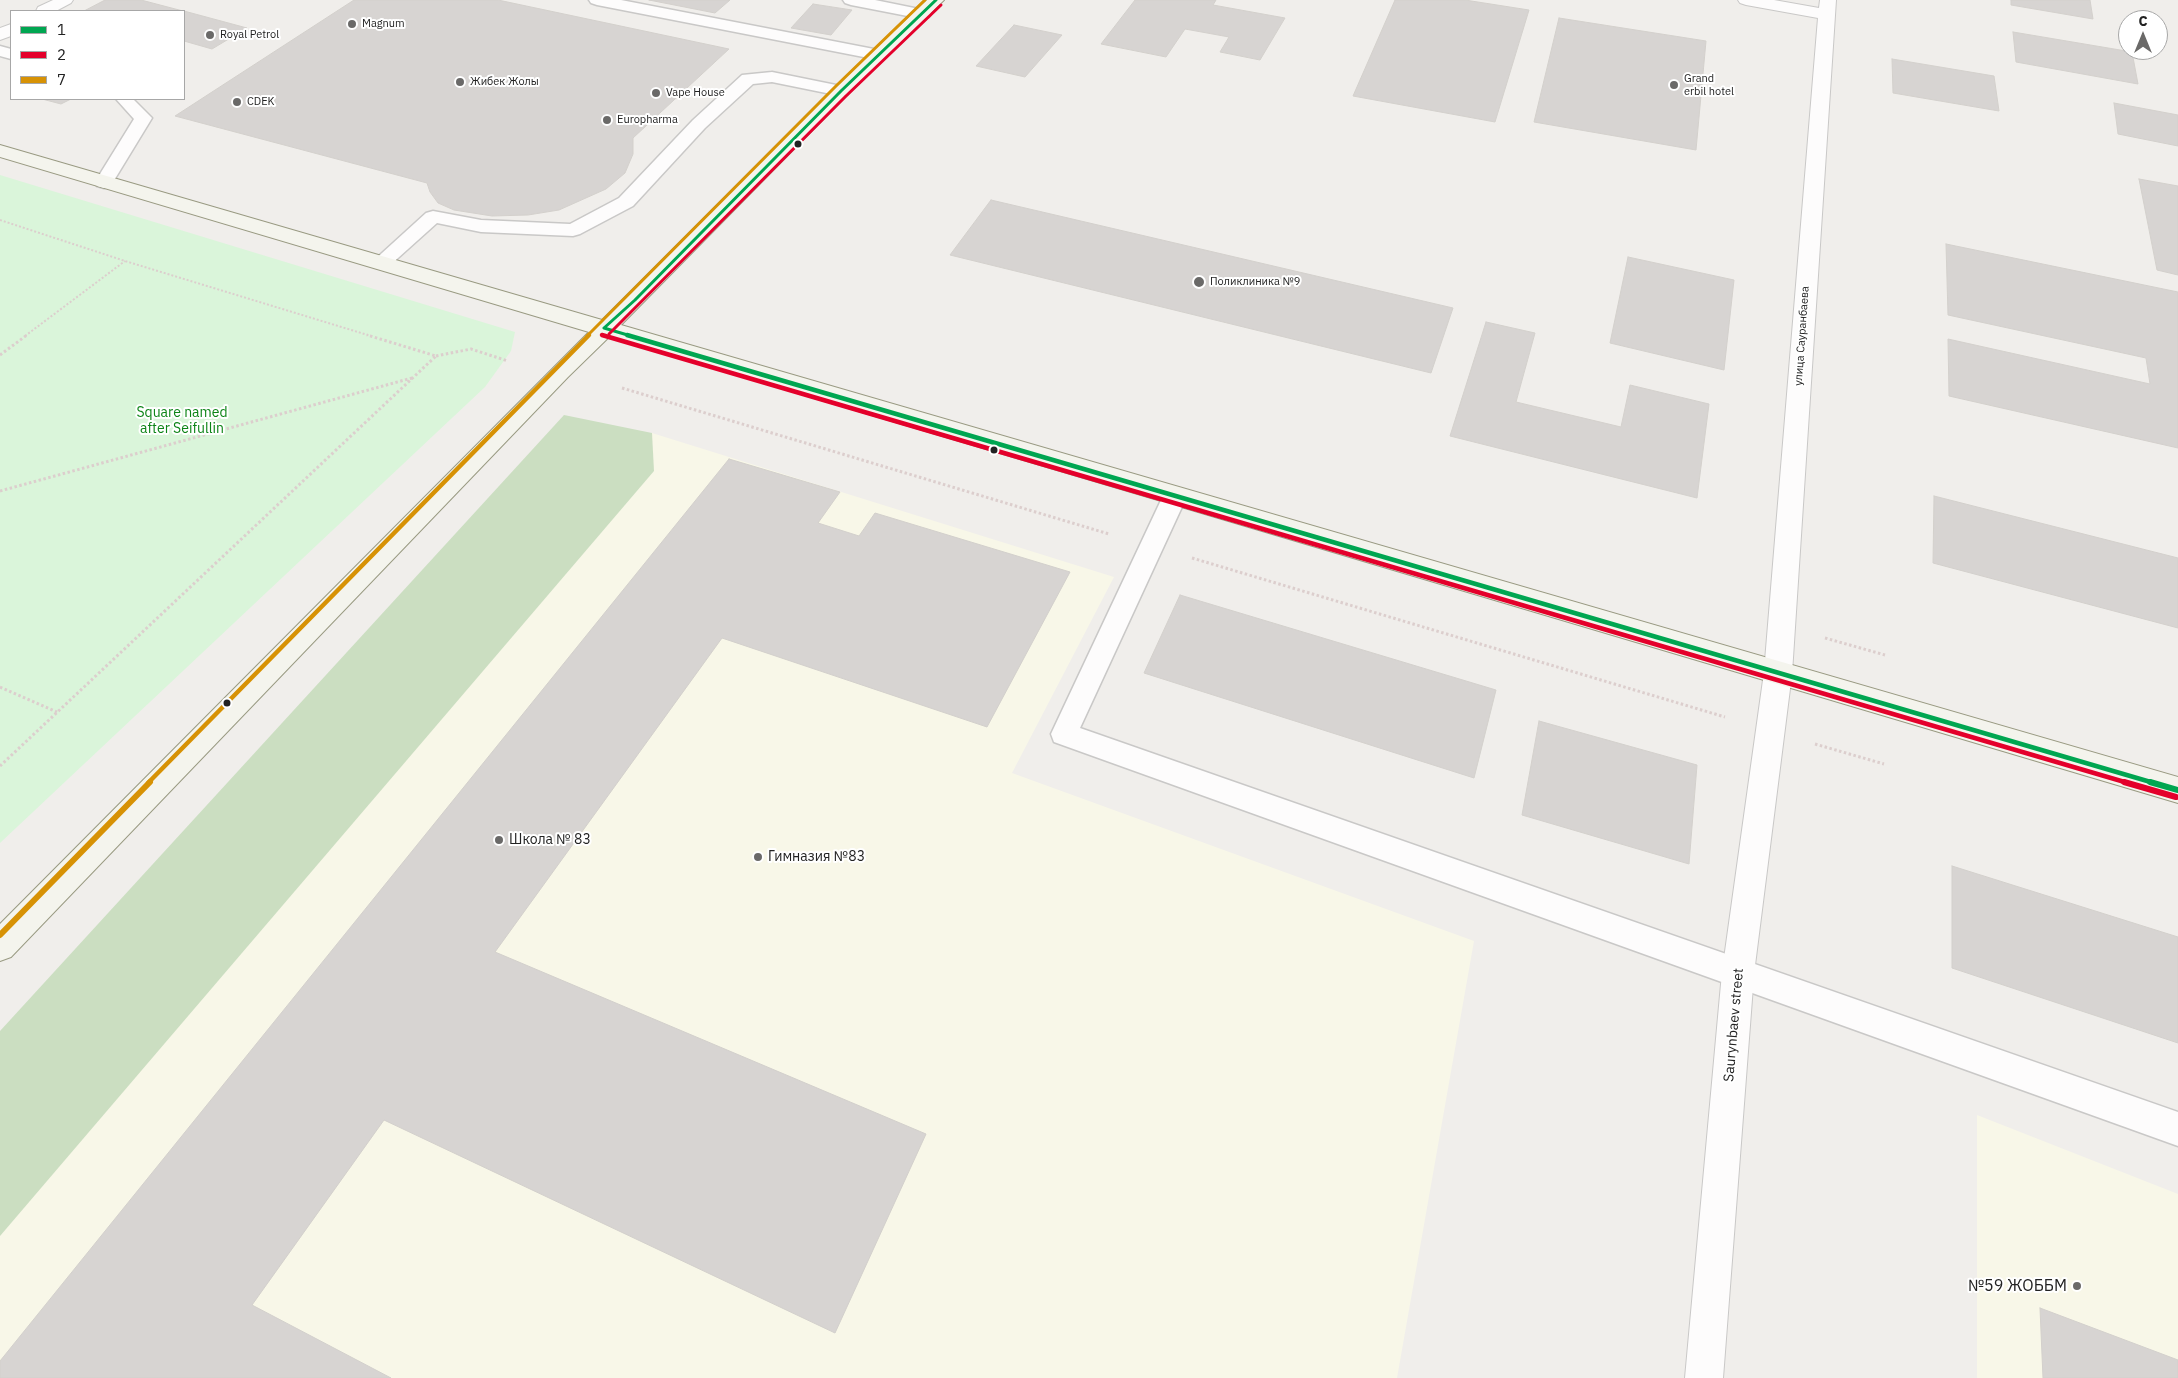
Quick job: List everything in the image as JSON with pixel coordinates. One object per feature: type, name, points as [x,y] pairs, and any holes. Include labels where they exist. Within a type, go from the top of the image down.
[{"type":"main road","points":[[0,946],[604,328],[635,300],[841,92],[936,0]]},
{"type":"main road","points":[[0,151],[2178,790]]},
{"type":"street","points":[[46,10],[65,0]]},
{"type":"street","points":[[1746,0],[1827,7]]},
{"type":"street","name":"улица Сауранбаева","points":[[1778,673],[1827,7]]},
{"type":"street","name":"Saurynbaev street","points":[[1704,1378],[1738,973],[1778,673]]},
{"type":"lane","points":[[597,0],[879,55]]},
{"type":"lane","points":[[850,0],[923,14]]},
{"type":"lane","points":[[381,263],[433,217],[481,226],[573,230],[626,202],[699,124],[748,79],[772,77],[841,92]]},
{"type":"lane","points":[[104,182],[143,118],[125,100]]},
{"type":"lane","points":[[1175,496],[1064,734],[2178,1128]]},
{"type":"path","points":[[0,220],[125,261],[436,356],[471,349],[508,361]]},
{"type":"path","points":[[0,355],[125,261]]},
{"type":"path","points":[[0,766],[436,356]]},
{"type":"path","points":[[0,491],[412,378]]},
{"type":"path","points":[[622,388],[1884,764]]},
{"type":"path","points":[[0,686],[57,712]]},
{"type":"shaded area","name":"Гимназия №83","points":[[652,433],[1114,577],[1012,773],[1474,941],[1397,1378],[0,1378],[0,1162]]},
{"type":"shaded area","name":"№59 ЖОББМ","points":[[1977,1115],[2178,1194],[2178,1378],[1977,1378]]},
{"type":"green space","name":"Square named after Seifullin","points":[[0,175],[515,332],[511,351],[485,387],[0,843]]},
{"type":"green space","points":[[564,415],[652,433],[654,471],[0,1236],[0,1031]]},
{"type":"building","name":"Royal Petrol","points":[[105,0],[141,0],[179,10],[86,10]]},
{"type":"building","name":"Жибек Жолы","points":[[354,0],[498,0],[729,49],[633,138],[633,154],[625,173],[606,189],[559,210],[528,215],[492,216],[454,210],[438,203],[430,192],[427,183],[175,116]]},
{"type":"building","points":[[649,0],[730,0],[715,13]]},
{"type":"building","points":[[1135,0],[1216,0],[1213,5],[1285,18],[1260,60],[1220,52],[1229,37],[1185,29],[1166,57],[1101,44]]},
{"type":"building","points":[[1395,0],[1465,0],[1529,10],[1495,122],[1353,96]]},
{"type":"building","points":[[2011,0],[2090,0],[2093,19],[2011,5]]},
{"type":"building","points":[[813,4],[852,10],[831,35],[791,28]]},
{"type":"building","name":"Royal Petrol","points":[[185,11],[247,28],[212,49],[185,41]]},
{"type":"building","points":[[1559,18],[1706,41],[1696,150],[1534,122]]},
{"type":"building","points":[[1014,25],[1062,35],[1025,77],[976,66]]},
{"type":"building","points":[[2013,32],[2118,50],[2118,60],[2134,60],[2138,84],[2016,62]]},
{"type":"building","points":[[1892,59],[1994,76],[1999,111],[1893,93]]},
{"type":"building","points":[[46,100],[69,100],[61,104]]},
{"type":"building","points":[[2114,103],[2178,115],[2178,146],[2118,134]]},
{"type":"building","points":[[2139,179],[2178,186],[2178,275],[2157,270]]},
{"type":"building","name":"Поликлиника №9","points":[[991,200],[1453,308],[1431,373],[950,255]]},
{"type":"building","points":[[1946,244],[2178,292],[2178,448],[1949,396],[1948,339],[2150,384],[2146,358],[1948,315]]},
{"type":"building","points":[[1628,257],[1734,280],[1724,370],[1610,343]]},
{"type":"building","points":[[1486,322],[1535,333],[1516,402],[1621,427],[1630,385],[1709,404],[1697,498],[1450,436]]},
{"type":"building","name":"Школа № 83","points":[[729,459],[840,492],[818,523],[859,536],[875,513],[1070,572],[987,727],[722,638],[495,952],[926,1134],[835,1333],[384,1120],[252,1305],[391,1378],[0,1378],[0,1361]]},
{"type":"building","points":[[1934,496],[2178,558],[2178,628],[1933,563]]},
{"type":"building","points":[[1180,595],[1496,690],[1474,778],[1144,673]]},
{"type":"building","points":[[1539,721],[1697,765],[1689,864],[1522,815]]},
{"type":"building","points":[[1952,866],[2178,937],[2178,1043],[1952,968]]},
{"type":"building","points":[[2040,1308],[2178,1360],[2178,1378],[2043,1378]]},
{"type":"transit line","name":"7","points":[[0,935],[555,367],[630,295],[836,86],[925,0]]},
{"type":"transit line","name":"1","points":[[604,328],[635,300],[841,91],[936,0]]},
{"type":"transit line","name":"2","points":[[609,334],[640,305],[846,96],[941,5]]},
{"type":"transit line","name":"1","points":[[604,328],[2178,790]]},
{"type":"transit line","name":"2","points":[[602,335],[2176,797]]},
{"type":"place","name":"Magnum","points":[[352,24]]},
{"type":"place","name":"Royal Petrol","points":[[210,35]]},
{"type":"place","name":"Жибек Жолы","points":[[460,82]]},
{"type":"place","name":"Grand erbil hotel","points":[[1674,85]]},
{"type":"place","name":"Vape House","points":[[656,93]]},
{"type":"place","name":"CDEK","points":[[237,102]]},
{"type":"place","name":"Europharma","points":[[607,120]]},
{"type":"place","name":"Поликлиника №9","points":[[1199,282]]},
{"type":"place","name":"Школа № 83","points":[[499,840]]},
{"type":"place","name":"Гимназия №83","points":[[758,857]]},
{"type":"place","name":"№59 ЖОББМ","points":[[2077,1286]]}]
